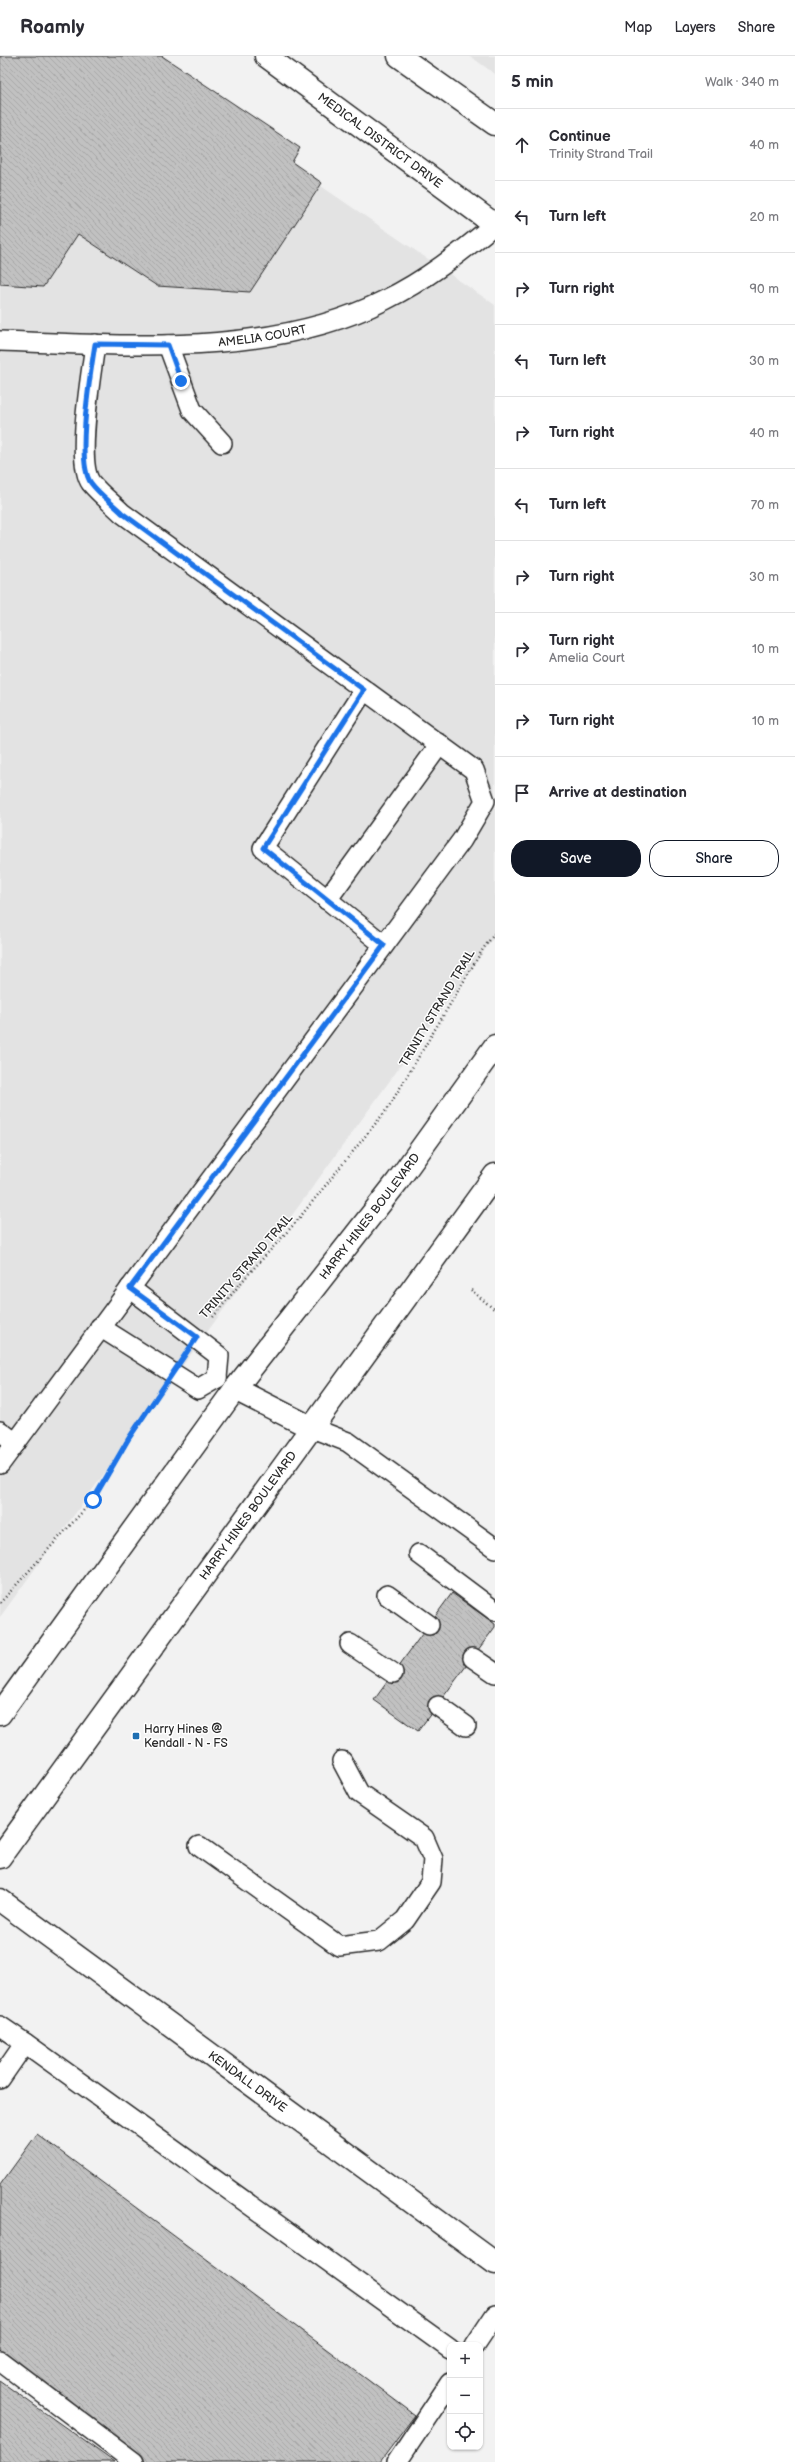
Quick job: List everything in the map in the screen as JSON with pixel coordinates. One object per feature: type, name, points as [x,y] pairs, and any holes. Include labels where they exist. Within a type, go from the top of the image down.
[{"type":"main road","name":"MEDICAL DISTRICT DRIVE","points":[[266,56],[495,224]]},
{"type":"main road","points":[[399,56],[495,124]]},
{"type":"main road","name":"HARRY HINES BOULEVARD","points":[[0,1714],[226,1384],[397,1182],[495,1046]]},
{"type":"main road","name":"HARRY HINES BOULEVARD","points":[[0,1857],[495,1175]]},
{"type":"main road","points":[[226,1384],[312,1428]]},
{"type":"main road","name":"KENDALL DRIVE","points":[[0,1900],[495,2263]]},
{"type":"lane","name":"AMELIA COURT","points":[[0,341],[168,345],[285,333],[353,314],[385,300],[443,266],[495,224]]},
{"type":"lane","points":[[0,1464],[462,840],[485,801],[474,770],[122,513],[90,482],[84,457],[87,402],[95,344]]},
{"type":"lane","points":[[168,345],[192,410],[222,443]]},
{"type":"lane","points":[[364,690],[263,848],[384,945]]},
{"type":"lane","points":[[328,900],[440,744]]},
{"type":"lane","points":[[100,1327],[198,1388],[226,1384],[219,1356],[197,1337],[130,1288]]},
{"type":"lane","points":[[312,1428],[348,1442],[495,1548]]},
{"type":"lane","points":[[0,1431],[16,1443]]},
{"type":"lane","points":[[419,1554],[495,1611]]},
{"type":"lane","points":[[387,1595],[429,1625]]},
{"type":"lane","points":[[350,1644],[393,1673]]},
{"type":"lane","points":[[473,1658],[495,1673]]},
{"type":"lane","points":[[438,1706],[466,1726]]},
{"type":"lane","points":[[199,1846],[339,1946],[379,1940],[405,1920],[431,1882],[433,1858],[424,1838],[359,1793],[342,1761]]},
{"type":"lane","points":[[0,2026],[447,2347]]},
{"type":"lane","points":[[0,2080],[25,2043]]},
{"type":"lane","points":[[477,2342],[495,2315]]},
{"type":"lane","points":[[0,2361],[134,2462]]},
{"type":"lane","points":[[397,2462],[447,2387]]},
{"type":"path","name":"TRINITY STRAND TRAIL","points":[[197,1337],[245,1278],[296,1222],[388,1108],[483,949],[495,933]]},
{"type":"path","points":[[471,1290],[495,1310]]},
{"type":"path","points":[[0,1603],[93,1500],[129,1438],[173,1373]]},
{"type":"shaded area","points":[[0,56],[131,56],[495,305],[495,936],[0,1617]]},
{"type":"shaded area","points":[[470,56],[495,56],[495,74]]},
{"type":"building","points":[[0,56],[162,56],[300,148],[292,162],[322,183],[250,292],[157,286],[78,234],[43,287],[0,284]]},
{"type":"building","points":[[452,1593],[495,1624],[495,1627],[418,1731],[374,1700]]},
{"type":"building","points":[[37,2134],[415,2415],[380,2462],[142,2462],[0,2357],[0,2185]]},
{"type":"building","points":[[0,2381],[114,2462],[0,2462]]},
{"type":"place","name":"Harry Hines @ Kendall - N - FS","points":[[136,1736]]},
{"type":"route","points":[[93,1500],[129,1438],[197,1337],[130,1288],[384,945],[263,848],[364,690],[122,513],[90,482],[84,457],[87,402],[95,344],[168,345],[181,381]]}]
